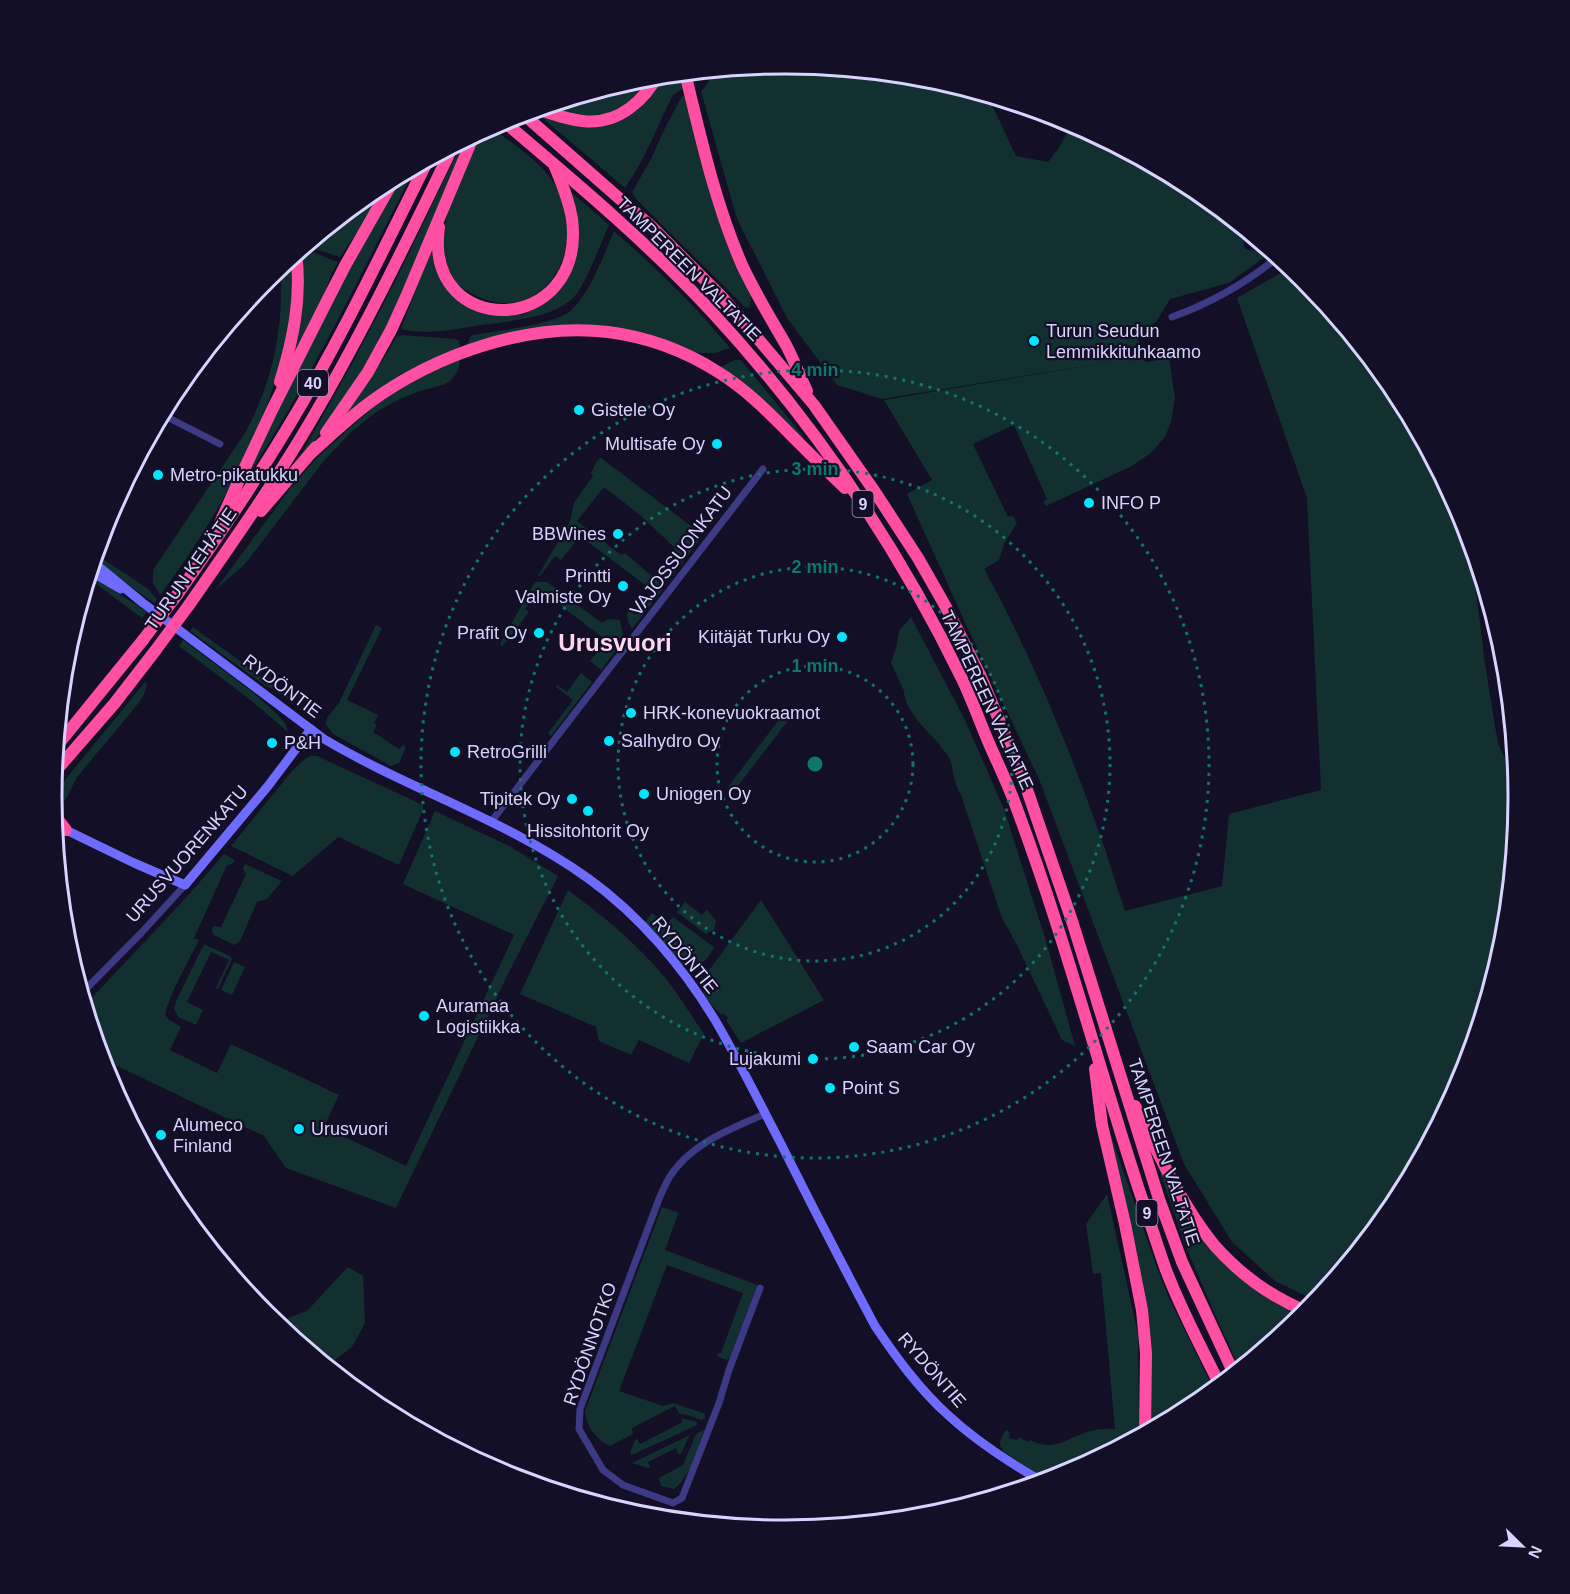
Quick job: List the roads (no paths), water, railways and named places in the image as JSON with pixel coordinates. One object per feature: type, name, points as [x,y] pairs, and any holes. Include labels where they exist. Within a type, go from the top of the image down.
[{"type":"highway","points":[[687,81],[712,184],[725,222],[743,266],[787,348],[814,405]]},
{"type":"highway","points":[[549,113],[579,121],[602,121],[618,116],[634,105],[651,86]]},
{"type":"highway","name":"TAMPEREEN VALTATIE","points":[[530,120],[653,228],[722,297],[754,334],[814,405],[875,492],[918,558],[947,609],[981,677],[1022,775],[1072,921],[1159,1200],[1182,1262],[1231,1367]]},
{"type":"highway","name":"TAMPEREEN VALTATIE","points":[[511,128],[641,241],[709,309],[778,389],[823,447],[865,507],[904,570],[963,681],[1016,807],[1056,922],[1125,1146],[1167,1272],[1191,1328],[1216,1377]]},
{"type":"highway","points":[[234,541],[311,453],[350,399],[377,356],[406,297],[469,146]]},
{"type":"highway","name":"TURUN KEHÄTIE","points":[[63,763],[114,704],[189,605],[234,541],[303,434],[347,356],[447,157]]},
{"type":"highway","points":[[441,214],[438,243],[441,261],[446,275],[459,294],[471,303],[492,310],[514,310],[530,305],[541,299],[558,283],[567,264],[572,244],[569,206],[553,163]]},
{"type":"highway","name":"TURUN KEHÄTIE","points":[[64,737],[177,595],[289,426],[332,350],[423,170]]},
{"type":"highway","points":[[207,552],[272,410],[346,264],[386,193]]},
{"type":"highway","points":[[272,410],[296,321],[297,263]]},
{"type":"highway","points":[[311,453],[370,402],[437,363],[485,345],[542,333],[587,330],[608,332],[663,344],[720,373],[759,404],[865,507]]},
{"type":"highway","points":[[1091,1035],[1102,1125],[1142,1310],[1146,1362],[1144,1425]]},
{"type":"highway","points":[[1118,1070],[1185,1203],[1206,1234],[1222,1254],[1257,1283],[1285,1302],[1298,1308]]},
{"type":"street","points":[[1172,317],[1233,288],[1272,262]]},
{"type":"street","points":[[169,418],[220,444]]},
{"type":"street","name":"VAJOSSUONKATU","points":[[491,822],[763,469]]},
{"type":"street","name":"RYDÖNTIE","points":[[99,567],[143,603],[324,739],[351,755],[530,842],[574,869],[610,896],[646,930],[681,971],[714,1019],[874,1326],[912,1377],[948,1416],[996,1453],[1033,1476]]},
{"type":"street","name":"RYDÖNTIE","points":[[97,574],[143,603]]},
{"type":"street","name":"URUSVUORENKATU","points":[[87,988],[185,885],[262,794],[311,729]]},
{"type":"street","points":[[63,829],[185,885]]},
{"type":"street","name":"RYDÖNNOTKO","points":[[760,1288],[682,1498],[673,1503],[623,1485],[603,1470],[579,1429],[580,1409],[658,1199],[670,1176],[685,1159],[709,1140],[765,1114]]},
{"type":"place","name":"Turun Seudun Lemmikkituhkaamo","points":[[1034,341]]},
{"type":"place","name":"Gistele Oy","points":[[579,410]]},
{"type":"place","name":"Multisafe Oy","points":[[717,444]]},
{"type":"place","name":"Metro-pikatukku","points":[[158,475]]},
{"type":"place","name":"INFO P","points":[[1089,503]]},
{"type":"place","name":"BBWines","points":[[618,534]]},
{"type":"place","name":"Printti Valmiste Oy","points":[[623,586]]},
{"type":"place","name":"Prafit Oy","points":[[539,633]]},
{"type":"place","name":"Kiitäjät Turku Oy","points":[[842,637]]},
{"type":"place","name":"HRK-konevuokraamot","points":[[631,713]]},
{"type":"place","name":"Salhydro Oy","points":[[609,741]]},
{"type":"place","name":"P&H","points":[[272,743]]},
{"type":"place","name":"RetroGrilli","points":[[455,752]]},
{"type":"place","name":"Uniogen Oy","points":[[644,794]]},
{"type":"place","name":"Tipitek Oy","points":[[572,799]]},
{"type":"place","name":"Hissitohtorit Oy","points":[[588,811]]},
{"type":"place","name":"Auramaa Logistiikka","points":[[424,1016]]},
{"type":"place","name":"Saam Car Oy","points":[[854,1047]]},
{"type":"place","name":"Lujakumi","points":[[813,1059]]},
{"type":"place","name":"Point S","points":[[830,1088]]},
{"type":"place","name":"Urusvuori","points":[[299,1129]]},
{"type":"place","name":"Alumeco Finland","points":[[161,1135]]},
{"type":"district","name":"Urusvuori","points":[[615,643]]}]
